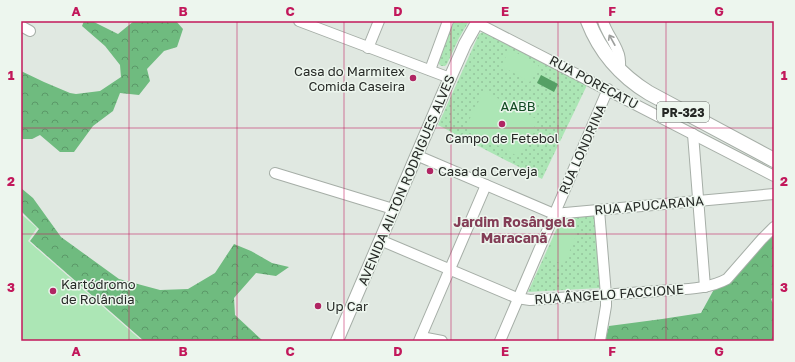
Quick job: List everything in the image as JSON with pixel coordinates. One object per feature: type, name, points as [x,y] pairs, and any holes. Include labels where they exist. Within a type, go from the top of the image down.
[{"type":"highway","name":"PR-323","points":[[588,21],[594,36],[603,50],[620,71],[634,84],[774,160]]},
{"type":"highway","name":"PR-323","points":[[592,21],[603,50]]},
{"type":"main road","name":"AVENIDA AILTON RODRIGUES ALVES","points":[[337,341],[465,44],[478,22]]},
{"type":"street","points":[[298,21],[310,23],[368,48],[450,78]]},
{"type":"street","points":[[368,48],[379,21]]},
{"type":"street","points":[[430,70],[448,21]]},
{"type":"street","points":[[603,21],[604,27],[618,52],[620,58],[620,71]]},
{"type":"street","name":"RUA PORECATU","points":[[478,22],[774,176]]},
{"type":"street","name":"RUA LONDRINA","points":[[500,341],[517,298],[608,89]]},
{"type":"street","points":[[693,134],[705,287]]},
{"type":"street","name":"RUA APUCARANA","points":[[416,155],[554,214],[774,194]]},
{"type":"street","points":[[274,173],[393,210]]},
{"type":"street","points":[[442,341],[420,339],[486,185]]},
{"type":"street","points":[[599,210],[606,295],[606,306],[600,341]]},
{"type":"street","name":"RUA ÂNGELO FACCIONE","points":[[380,240],[517,298],[530,300],[705,287],[722,282],[727,279],[774,227]]},
{"type":"green space","points":[[84,21],[92,21],[118,34],[134,21],[176,21],[183,29],[177,47],[164,51],[147,69],[150,81],[139,95],[120,93],[113,111],[93,126],[74,152],[60,152],[40,135],[32,139],[21,139],[21,71],[70,93],[76,94],[100,91],[121,77],[120,65],[105,46],[82,26]]},
{"type":"green space","points":[[454,21],[469,21],[447,64],[445,66],[441,66],[439,64],[440,57]]},
{"type":"green space","name":"AABB","points":[[485,31],[589,81],[542,179],[438,125],[479,34]]},
{"type":"green space","points":[[510,49],[539,66],[530,82],[501,66]]},
{"type":"green space","name":"Campo de Fetebol","points":[[484,91],[538,120],[519,157],[465,128]]},
{"type":"green space","points":[[21,188],[33,198],[61,237],[119,279],[160,290],[188,289],[215,273],[234,244],[251,251],[272,263],[289,267],[276,276],[256,273],[234,298],[235,315],[263,341],[144,341],[30,241],[39,229],[21,211]]},
{"type":"green space","name":"Kartódromo de Rolândia","points":[[21,214],[37,228],[28,241],[142,341],[21,341]]},
{"type":"green space","points":[[595,215],[600,288],[528,292],[562,217]]},
{"type":"green space","points":[[774,221],[774,297],[771,299],[774,306],[774,341],[605,341],[609,326],[701,313],[718,282]]},
{"type":"green space","points":[[560,223],[578,231],[564,265],[546,257]]},
{"type":"shaded area","points":[[541,75],[558,84],[554,92],[537,83]]},
{"type":"place","name":"Casa do Marmitex Comida Caseira","points":[[413,78]]},
{"type":"place","name":"Campo de Fetebol","points":[[502,124]]},
{"type":"place","name":"Casa da Cerveja","points":[[430,171]]},
{"type":"place","name":"Kartódromo de Rolândia","points":[[53,291]]},
{"type":"place","name":"Up Car","points":[[318,306]]},
{"type":"district","name":"Jardim Rosângela Maracanã","points":[[514,230]]}]
